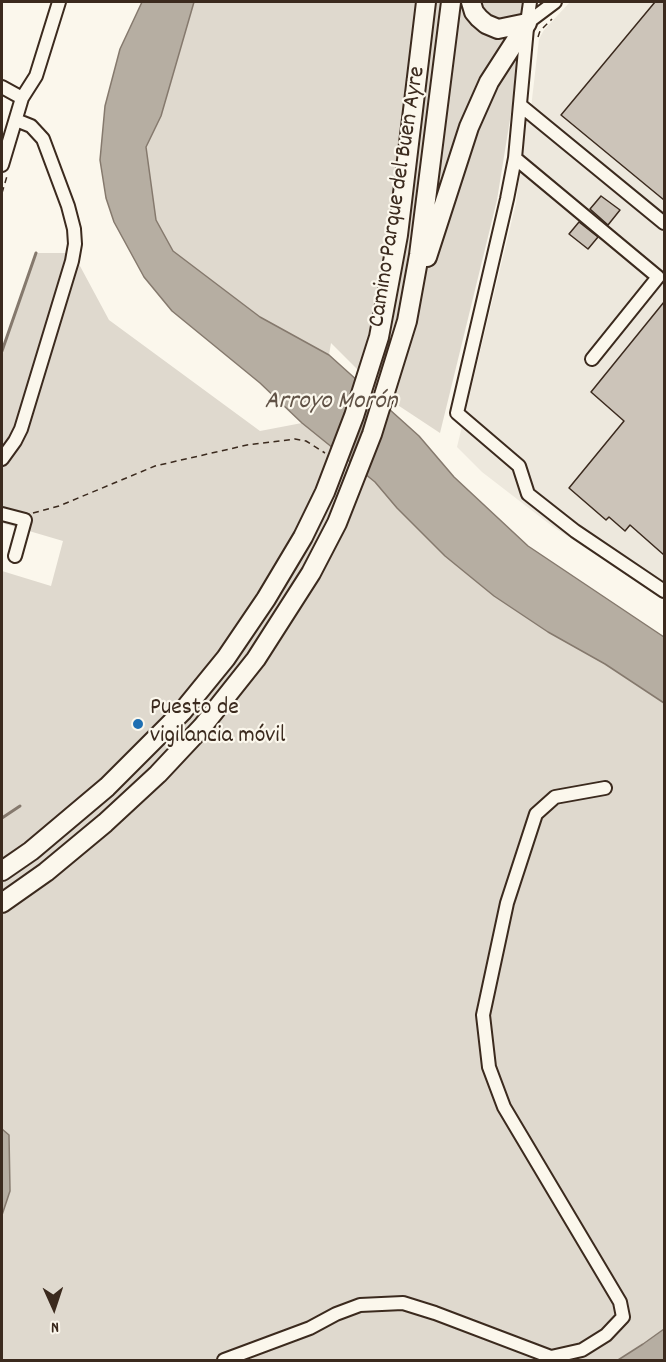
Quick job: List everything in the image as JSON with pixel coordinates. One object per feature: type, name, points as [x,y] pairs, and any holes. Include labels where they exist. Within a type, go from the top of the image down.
[{"type":"highway","name":"Camino Parque del Buen Ayre","points":[[2,871],[31,851],[107,787],[182,712],[226,658],[266,599],[303,537],[325,492],[379,337],[398,235],[426,2]]},
{"type":"highway","name":"Camino Parque del Buen Ayre","points":[[2,903],[46,872],[105,823],[159,774],[202,727],[256,659],[306,582],[337,524],[358,473],[396,362],[407,321],[419,255],[451,2]]},
{"type":"highway","points":[[471,2],[479,18],[498,29],[528,24]]},
{"type":"highway","points":[[407,321],[469,127],[489,82],[528,24]]},
{"type":"street","points":[[2,165],[22,98],[36,76],[59,2]]},
{"type":"street","points":[[530,2],[515,158],[457,413],[519,466],[528,494],[575,531],[664,591]]},
{"type":"street","points":[[528,24],[555,2]]},
{"type":"street","points":[[2,87],[22,98]]},
{"type":"street","points":[[520,105],[664,223]]},
{"type":"street","points":[[2,459],[21,429],[72,261],[75,244],[68,206],[43,139],[31,126],[16,120]]},
{"type":"street","points":[[515,158],[658,277],[592,359]]},
{"type":"street","points":[[7,516],[25,520],[15,556]]},
{"type":"street","points":[[224,1360],[310,1328],[336,1314],[360,1305],[403,1303],[551,1357],[582,1350],[606,1335],[623,1317],[620,1302],[504,1107],[489,1067],[483,1015],[507,903],[536,814],[555,797],[605,788]]},
{"type":"path","points":[[537,39],[540,31],[555,16]]},
{"type":"path","points":[[7,516],[59,506],[155,466],[247,445],[295,438],[306,441],[322,452],[339,457]]},
{"type":"shaded area","points":[[194,2],[522,2],[512,107],[497,200],[440,433],[384,396],[331,343],[329,355],[260,317],[173,251],[156,220],[146,147],[161,116]]},
{"type":"shaded area","points":[[570,2],[664,2],[664,600],[552,526],[482,472],[457,447],[516,203],[527,111],[531,108],[539,39],[544,30]]},
{"type":"shaded area","points":[[36,253],[73,253],[109,320],[260,431],[302,423],[375,482],[397,508],[445,556],[494,596],[664,703],[664,1329],[618,1360],[2,1360],[2,1215],[10,1191],[9,1135],[2,1129],[2,571],[51,586],[63,541],[2,523],[2,351]]},
{"type":"water","name":"Arroyo Morón","points":[[142,2],[194,2],[161,116],[146,147],[156,220],[173,251],[260,317],[329,355],[419,436],[454,477],[528,546],[664,637],[664,703],[494,596],[445,556],[397,508],[375,482],[302,423],[260,383],[172,311],[144,277],[114,222],[106,198],[100,160],[105,106],[120,49]]},
{"type":"water","points":[[2,1129],[9,1135],[10,1191],[2,1215]]},
{"type":"water","points":[[664,1329],[664,1360],[618,1360],[643,1344]]},
{"type":"building","points":[[655,2],[664,2],[664,200],[561,115]]},
{"type":"building","points":[[601,196],[620,210],[608,225],[590,209]]},
{"type":"building","points":[[579,222],[598,237],[588,249],[569,234]]},
{"type":"building","points":[[664,302],[664,555],[630,525],[625,531],[609,517],[606,520],[569,488],[624,421],[591,392]]},
{"type":"waterway","points":[[2,351],[36,253]]},
{"type":"waterway","points":[[2,818],[20,806]]},
{"type":"place","name":"Puesto de vigilancia móvil","points":[[138,724]]}]
